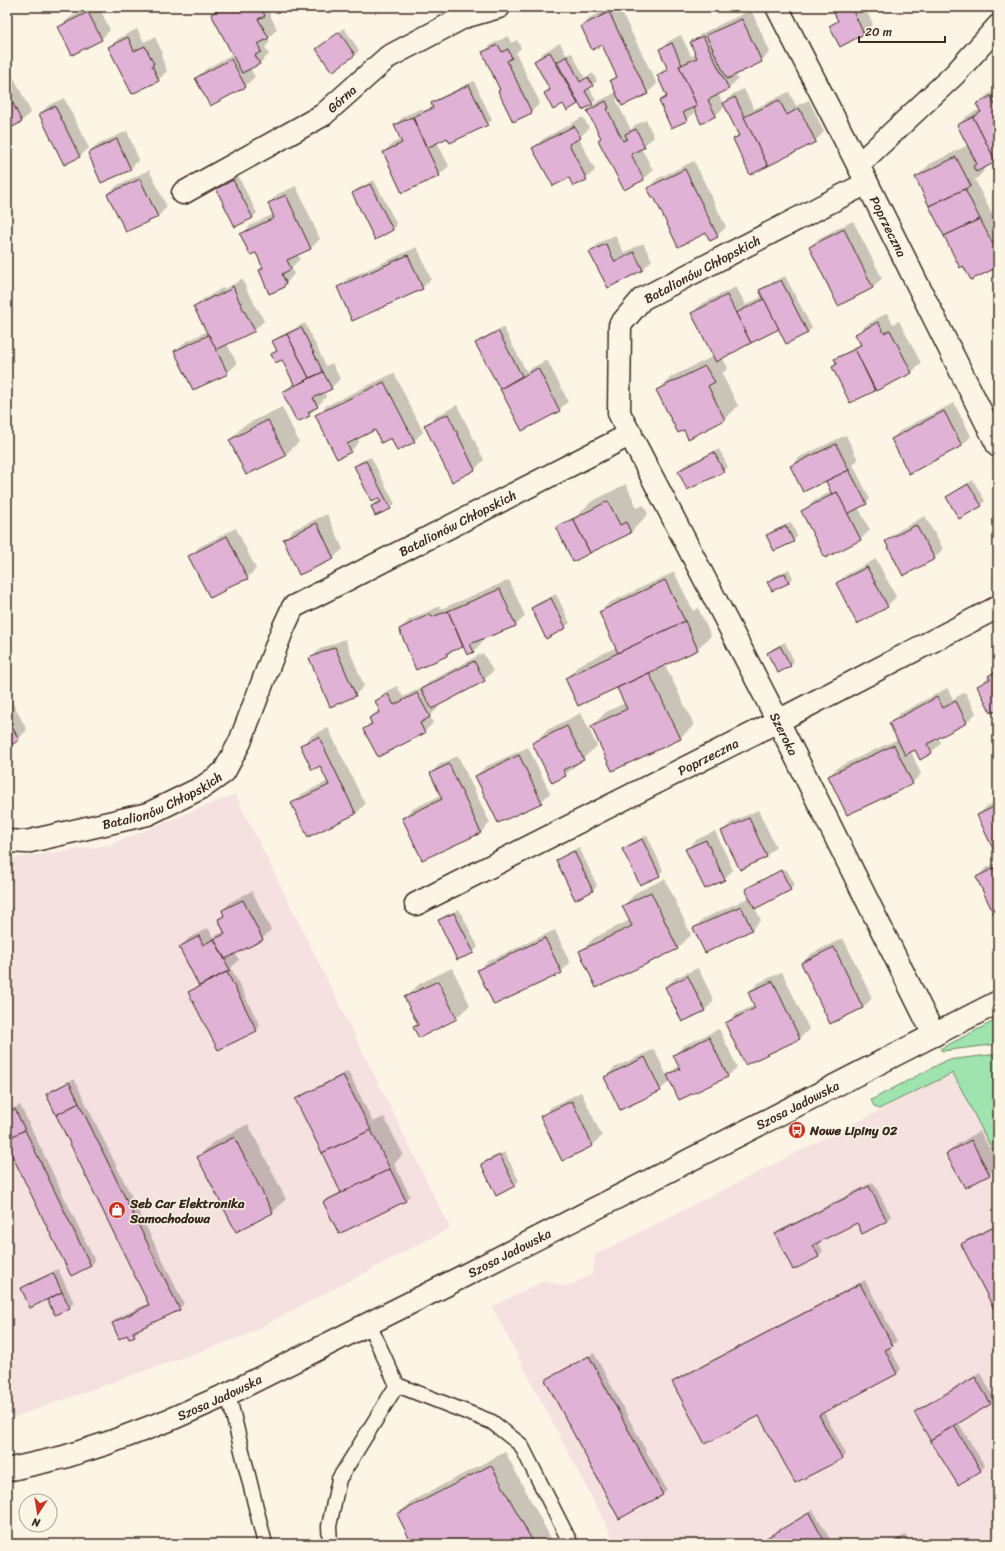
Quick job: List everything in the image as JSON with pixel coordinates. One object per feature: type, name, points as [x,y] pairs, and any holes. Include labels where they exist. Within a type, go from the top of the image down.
[{"type":"street","name":"Górna","points":[[183,193],[323,115],[388,57],[464,17],[499,7]]},
{"type":"street","name":"Poprzeczna","points":[[777,7],[998,446]]},
{"type":"street","name":"Batalionów Chłopskich","points":[[7,841],[26,842],[148,814],[203,787],[224,772],[240,742],[282,631],[293,607],[630,434],[619,413],[620,325],[642,299],[862,174],[998,26]]},
{"type":"street","name":"Szeroka","points":[[630,434],[778,721],[934,1035]]},
{"type":"street","name":"Poprzeczna","points":[[416,904],[778,721],[998,607]]},
{"type":"street","name":"Szosa Jadowska","points":[[7,1470],[64,1457],[108,1443],[169,1420],[228,1394],[369,1324],[998,1002]]},
{"type":"lane","points":[[369,1324],[397,1385],[492,1422],[521,1445],[572,1544]]},
{"type":"lane","points":[[330,1544],[329,1526],[339,1479],[397,1385]]},
{"type":"lane","points":[[228,1394],[265,1544]]},
{"type":"shaded area","points":[[235,794],[450,1228],[244,1336],[17,1416],[7,1418],[7,859],[109,845]]},
{"type":"shaded area","points":[[953,1073],[963,1093],[998,1075],[998,1544],[616,1544],[492,1307],[545,1280],[567,1287],[592,1274],[595,1255]]},
{"type":"green space","points":[[998,1019],[998,1044],[942,1051],[940,1049]]},
{"type":"green space","points":[[998,1054],[998,1161],[953,1073],[879,1109],[874,1106],[871,1100],[947,1060]]},
{"type":"building","points":[[224,7],[252,7],[253,9],[261,7],[265,16],[258,19],[269,38],[258,44],[261,52],[255,55],[260,64],[242,73],[211,14]]},
{"type":"building","points":[[831,7],[851,7],[864,34],[840,47],[829,26],[838,21]]},
{"type":"building","points":[[88,12],[102,40],[72,55],[58,27]]},
{"type":"building","points":[[609,12],[648,94],[622,106],[610,80],[617,77],[602,45],[592,50],[581,26]]},
{"type":"building","points":[[742,19],[762,62],[727,79],[706,35]]},
{"type":"building","points":[[339,32],[355,55],[332,72],[316,49]]},
{"type":"building","points":[[703,36],[729,89],[708,100],[716,116],[701,124],[694,108],[697,106],[679,66],[697,58],[690,42]]},
{"type":"building","points":[[128,37],[134,51],[145,46],[154,64],[152,65],[159,81],[132,94],[108,47]]},
{"type":"building","points":[[672,43],[682,65],[679,66],[697,106],[683,112],[687,121],[671,128],[659,101],[667,97],[657,75],[668,70],[659,49]]},
{"type":"building","points":[[498,45],[502,52],[508,49],[512,58],[507,61],[532,113],[513,122],[482,52]]},
{"type":"building","points":[[550,52],[578,104],[567,111],[563,104],[553,110],[544,93],[550,90],[534,61]]},
{"type":"building","points":[[567,56],[580,82],[588,77],[593,86],[585,91],[593,105],[582,110],[557,62]]},
{"type":"building","points":[[231,59],[246,87],[210,106],[195,78]]},
{"type":"building","points":[[469,85],[488,125],[450,143],[447,138],[427,148],[413,117],[433,108],[431,103]]},
{"type":"building","points":[[7,91],[22,122],[7,130]]},
{"type":"building","points":[[991,96],[995,105],[998,104],[998,160],[996,162],[973,117],[981,112],[976,104]]},
{"type":"building","points":[[735,97],[768,166],[750,175],[733,139],[739,136],[723,103]]},
{"type":"building","points":[[779,100],[787,115],[799,108],[816,142],[768,166],[744,117]]},
{"type":"building","points":[[606,101],[609,108],[607,109],[623,141],[627,139],[625,134],[636,129],[645,147],[631,154],[644,180],[624,190],[598,140],[601,138],[587,111]]},
{"type":"building","points":[[55,106],[80,157],[64,165],[39,114]]},
{"type":"building","points":[[412,117],[440,176],[402,193],[383,152],[402,143],[394,125]]},
{"type":"building","points":[[973,117],[996,162],[976,172],[973,166],[977,164],[957,125]]},
{"type":"building","points":[[574,126],[581,138],[569,144],[587,180],[573,186],[569,178],[553,186],[532,148]]},
{"type":"building","points":[[117,139],[131,170],[101,183],[88,153]]},
{"type":"building","points":[[956,157],[971,186],[929,206],[915,177]]},
{"type":"building","points":[[685,169],[718,237],[710,241],[706,233],[678,247],[654,197],[652,197],[647,188]]},
{"type":"building","points":[[140,179],[158,217],[126,232],[107,194]]},
{"type":"building","points":[[233,180],[253,218],[235,227],[216,189]]},
{"type":"building","points":[[370,184],[393,230],[375,240],[352,193]]},
{"type":"building","points":[[965,189],[980,219],[944,236],[929,206]]},
{"type":"building","points":[[286,195],[311,249],[287,260],[291,269],[282,274],[286,283],[283,288],[269,294],[259,270],[263,268],[256,253],[250,255],[240,234],[274,218],[268,203]]},
{"type":"building","points":[[980,219],[995,248],[998,247],[998,267],[971,280],[963,266],[960,268],[944,236]]},
{"type":"building","points":[[844,229],[873,288],[838,306],[809,247]]},
{"type":"building","points":[[606,244],[615,262],[634,252],[643,270],[608,288],[589,252]]},
{"type":"building","points":[[408,255],[423,289],[352,321],[337,287]]},
{"type":"building","points":[[781,280],[808,333],[786,344],[759,290]]},
{"type":"building","points":[[233,286],[255,331],[216,350],[193,306],[196,306],[231,289],[230,288]]},
{"type":"building","points":[[727,295],[751,343],[716,362],[691,313]]},
{"type":"building","points":[[764,299],[779,329],[751,343],[736,313]]},
{"type":"building","points":[[878,322],[884,333],[890,330],[912,373],[876,391],[854,348],[861,345],[855,334]]},
{"type":"building","points":[[301,327],[323,372],[309,378],[287,334]]},
{"type":"building","points":[[498,331],[522,376],[500,389],[475,343]]},
{"type":"building","points":[[287,334],[309,378],[295,386],[282,360],[275,363],[271,354],[277,351],[272,341]]},
{"type":"building","points":[[209,335],[228,374],[193,390],[174,351]]},
{"type":"building","points":[[855,349],[875,391],[850,403],[832,367],[837,364],[834,359]]},
{"type":"building","points":[[705,366],[715,382],[708,386],[725,420],[688,439],[684,430],[678,433],[656,390]]},
{"type":"building","points":[[538,368],[560,411],[522,431],[500,389]]},
{"type":"building","points":[[323,372],[332,389],[313,398],[318,407],[308,412],[310,416],[297,422],[282,392]]},
{"type":"building","points":[[384,382],[415,442],[397,451],[391,438],[381,443],[375,430],[347,444],[351,452],[337,459],[315,415]]},
{"type":"building","points":[[944,411],[962,446],[909,474],[891,439]]},
{"type":"building","points":[[448,414],[475,470],[452,482],[424,425]]},
{"type":"building","points":[[268,420],[286,456],[246,475],[229,440]]},
{"type":"building","points":[[836,444],[849,470],[803,492],[790,466]]},
{"type":"building","points":[[714,452],[724,472],[687,490],[678,471]]},
{"type":"building","points":[[366,461],[391,509],[375,516],[371,506],[381,502],[379,498],[371,501],[354,466]]},
{"type":"building","points":[[849,470],[867,504],[847,514],[837,492],[832,495],[826,481]]},
{"type":"building","points":[[968,484],[982,506],[959,519],[946,497]]},
{"type":"building","points":[[837,492],[861,540],[825,558],[801,511]]},
{"type":"building","points":[[608,501],[620,525],[626,522],[631,533],[590,553],[573,519]]},
{"type":"building","points":[[573,519],[590,553],[573,562],[556,527]]},
{"type":"building","points":[[317,523],[334,559],[299,575],[283,539]]},
{"type":"building","points":[[916,525],[935,559],[903,576],[885,541]]},
{"type":"building","points":[[786,526],[794,542],[774,551],[766,535]]},
{"type":"building","points":[[227,536],[248,579],[225,588],[226,590],[210,598],[188,556]]},
{"type":"building","points":[[867,567],[888,607],[857,624],[836,583]]},
{"type":"building","points":[[785,573],[789,583],[772,591],[767,582]]},
{"type":"building","points":[[665,580],[685,621],[618,653],[599,612]]},
{"type":"building","points":[[500,589],[516,626],[470,644],[474,652],[467,655],[448,611]]},
{"type":"building","points":[[551,598],[566,628],[546,639],[531,608]]},
{"type":"building","points":[[448,611],[463,647],[447,653],[447,656],[416,670],[399,629],[430,614],[432,617]]},
{"type":"building","points":[[685,621],[698,650],[578,706],[565,678]]},
{"type":"building","points":[[780,646],[791,666],[778,673],[767,653]]},
{"type":"building","points":[[335,647],[356,696],[330,707],[309,658]]},
{"type":"building","points":[[474,661],[485,681],[432,709],[421,689]]},
{"type":"building","points":[[998,670],[998,710],[991,713],[977,686],[990,679],[988,676]]},
{"type":"building","points":[[649,673],[681,739],[612,771],[591,726],[627,709],[617,688]]},
{"type":"building","points":[[417,693],[430,717],[420,723],[425,733],[378,757],[363,729],[372,724],[369,718],[380,712],[375,701],[388,694],[394,705]]},
{"type":"building","points":[[937,697],[943,708],[956,701],[967,723],[927,744],[932,753],[920,760],[915,750],[905,755],[889,723]]},
{"type":"building","points":[[7,717],[19,740],[7,748]]},
{"type":"building","points":[[567,726],[584,760],[563,770],[566,776],[552,783],[532,743]]},
{"type":"building","points":[[319,737],[356,814],[308,837],[291,803],[329,785],[320,766],[312,770],[300,745]]},
{"type":"building","points":[[894,745],[913,784],[847,815],[828,776]]},
{"type":"building","points":[[519,755],[542,803],[498,823],[475,776]]},
{"type":"building","points":[[449,764],[481,833],[422,860],[402,818],[442,799],[430,773]]},
{"type":"building","points":[[998,805],[998,847],[993,849],[977,815]]},
{"type":"building","points":[[749,818],[767,857],[740,870],[721,831]]},
{"type":"building","points":[[642,839],[660,876],[640,885],[622,849]]},
{"type":"building","points":[[706,840],[725,880],[705,889],[685,849]]},
{"type":"building","points":[[574,851],[593,891],[575,900],[556,860]]},
{"type":"building","points":[[998,866],[998,923],[976,877]]},
{"type":"building","points":[[781,870],[791,890],[755,909],[745,889]]},
{"type":"building","points":[[651,892],[678,949],[596,988],[579,951],[632,926],[622,906]]},
{"type":"building","points":[[243,900],[263,940],[225,959],[214,939],[225,934],[218,919],[224,916],[222,910]]},
{"type":"building","points":[[741,906],[752,930],[705,953],[693,928]]},
{"type":"building","points":[[454,913],[474,953],[457,960],[438,920]]},
{"type":"building","points":[[199,936],[203,945],[214,939],[230,970],[199,986],[179,947]]},
{"type":"building","points":[[545,938],[562,973],[494,1005],[477,970]]},
{"type":"building","points":[[834,947],[863,1008],[830,1024],[801,963]]},
{"type":"building","points":[[227,972],[257,1031],[218,1050],[188,992]]},
{"type":"building","points":[[688,976],[705,1011],[682,1022],[665,987]]},
{"type":"building","points":[[438,981],[457,1019],[419,1038],[413,1027],[418,1025],[404,997]]},
{"type":"building","points":[[773,981],[800,1039],[745,1065],[725,1023],[755,1008],[748,992]]},
{"type":"building","points":[[709,1037],[728,1077],[679,1100],[667,1075],[680,1069],[673,1055]]},
{"type":"building","points":[[645,1057],[661,1091],[620,1110],[604,1077]]},
{"type":"building","points":[[343,1075],[371,1130],[322,1153],[295,1099]]},
{"type":"building","points":[[69,1082],[79,1103],[56,1115],[46,1094]]},
{"type":"building","points":[[572,1101],[593,1146],[562,1161],[540,1116]]},
{"type":"building","name":"Seb Car Elektronika Samochodowa","points":[[79,1103],[180,1310],[133,1332],[135,1336],[129,1339],[127,1335],[119,1339],[112,1323],[149,1305],[56,1115]]},
{"type":"building","points":[[15,1109],[25,1130],[7,1139],[7,1113]]},
{"type":"building","points":[[25,1130],[91,1266],[71,1276],[7,1145],[7,1139]]},
{"type":"building","points":[[371,1130],[390,1169],[341,1193],[322,1153]]},
{"type":"building","points":[[234,1137],[273,1213],[236,1232],[197,1157]]},
{"type":"building","points":[[971,1140],[990,1175],[965,1188],[946,1154]]},
{"type":"building","points":[[500,1155],[515,1186],[496,1196],[481,1164]]},
{"type":"building","points":[[390,1169],[406,1201],[339,1234],[323,1202]]},
{"type":"building","points":[[869,1186],[887,1221],[862,1234],[857,1223],[813,1245],[819,1257],[793,1270],[775,1234]]},
{"type":"building","points":[[998,1225],[998,1317],[961,1244]]},
{"type":"building","points":[[53,1273],[62,1292],[30,1308],[21,1288]]},
{"type":"building","points":[[860,1284],[893,1346],[885,1350],[897,1374],[819,1415],[842,1459],[795,1483],[759,1416],[705,1444],[672,1382]]},
{"type":"building","points":[[62,1292],[70,1308],[55,1315],[47,1300]]},
{"type":"building","points":[[589,1356],[663,1495],[619,1519],[545,1380]]},
{"type":"building","points":[[975,1377],[991,1404],[930,1440],[914,1412]]},
{"type":"building","points":[[954,1426],[981,1471],[958,1485],[930,1440]]},
{"type":"building","points":[[491,1465],[533,1542],[528,1544],[412,1544],[397,1514]]},
{"type":"building","points":[[809,1513],[826,1544],[765,1544],[763,1540]]},
{"type":"building","points":[[900,1539],[903,1544],[891,1544]]},
{"type":"place","name":"Nowe Lipiny 02","points":[[797,1130]]},
{"type":"place","name":"Seb Car Elektronika Samochodowa","points":[[117,1210]]}]
